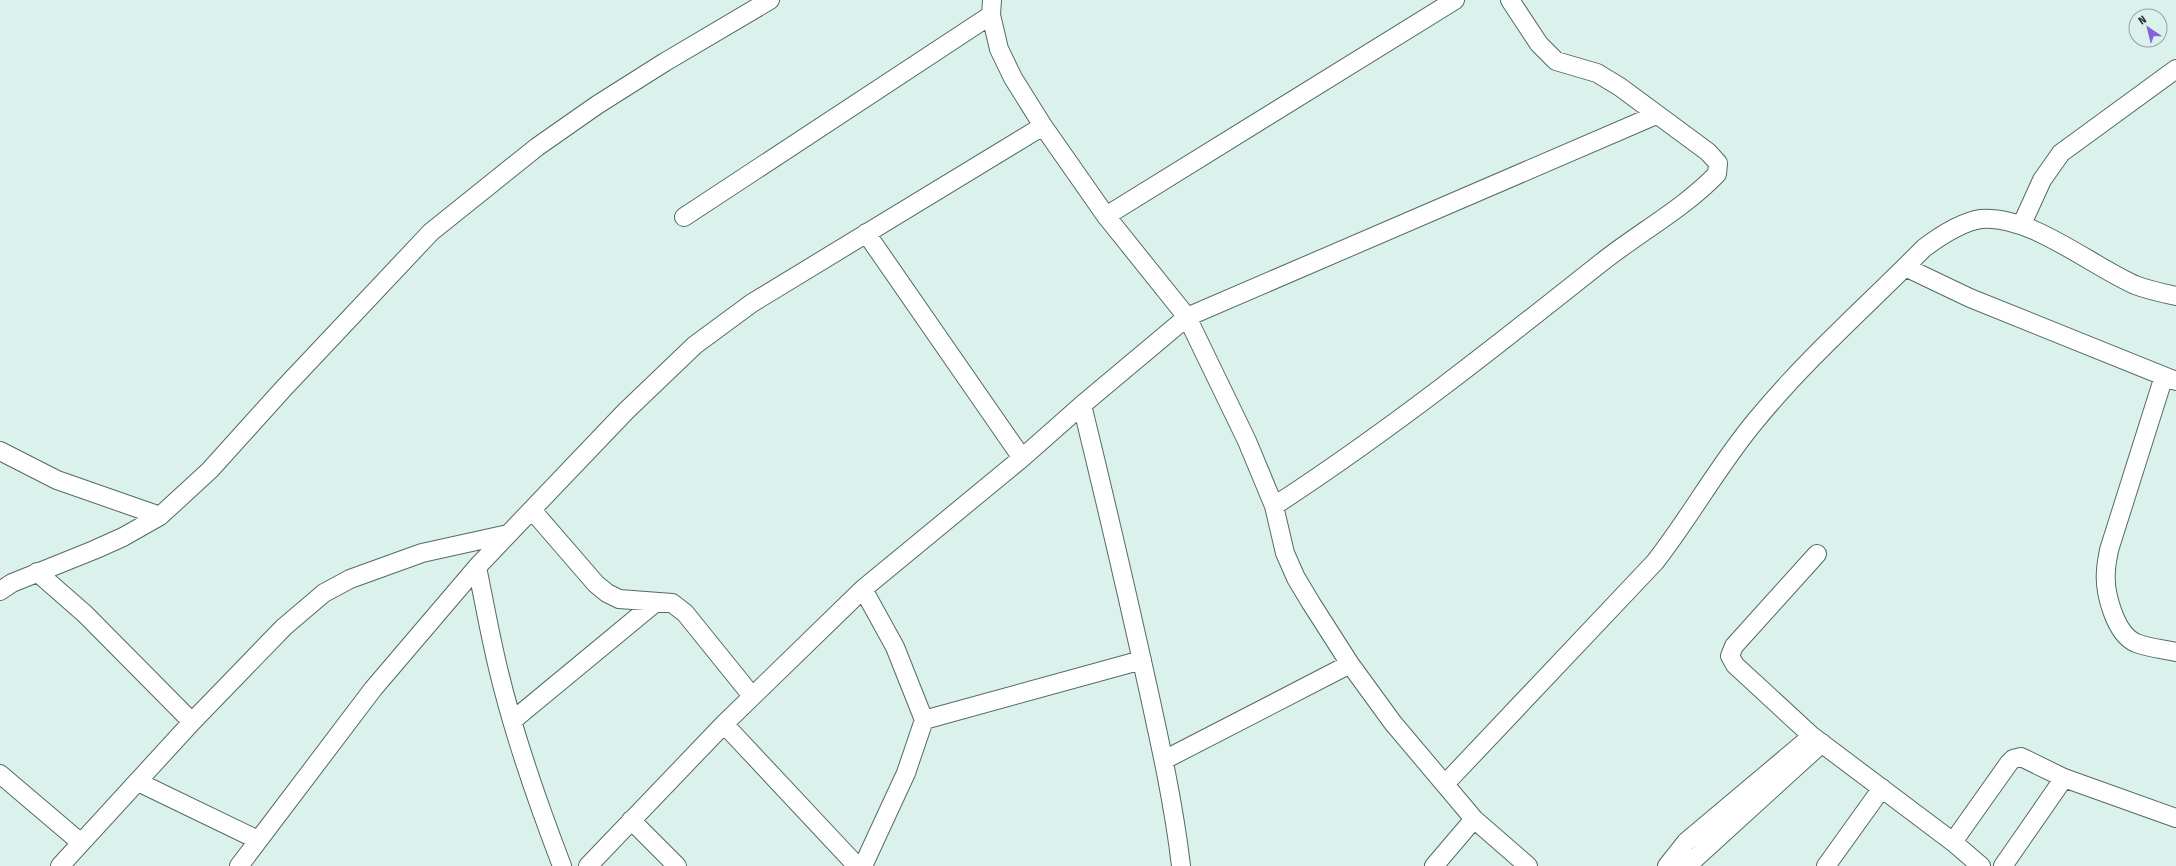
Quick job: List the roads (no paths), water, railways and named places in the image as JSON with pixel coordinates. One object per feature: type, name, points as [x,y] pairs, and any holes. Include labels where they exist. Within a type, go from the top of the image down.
[{"type":"street","points":[[0,591],[37,572],[112,542],[160,516],[210,470],[289,382],[431,232],[537,147],[597,105],[665,62],[770,0]]},
{"type":"street","points":[[1106,216],[1455,0]]},
{"type":"street","points":[[1274,506],[1343,461],[1509,336],[1627,242],[1675,210],[1717,174],[1718,163],[1708,152],[1620,87],[1597,73],[1556,61],[1540,44],[1510,0]]},
{"type":"street","points":[[684,217],[991,7],[999,49],[1010,72],[1043,126],[1106,216],[1187,317],[1247,441],[1274,506],[1285,553],[1296,578],[1350,664],[1393,723],[1474,819],[1528,866]]},
{"type":"street","points":[[2022,224],[2042,180],[2061,153],[2176,69]]},
{"type":"street","points":[[592,865],[631,820],[724,724],[863,589],[1022,458],[1082,405],[1187,317],[1656,115]]},
{"type":"street","points":[[239,866],[373,689],[477,567],[626,410],[695,345],[752,303],[1043,126]]},
{"type":"street","points":[[1445,784],[1655,562],[1685,523],[1741,439],[1796,374],[1924,248],[1938,237],[1979,220],[1990,219],[2022,224],[2135,285],[2176,296]]},
{"type":"street","points":[[866,234],[1022,458]]},
{"type":"street","points":[[1905,268],[1977,301],[2170,378],[2109,550],[2106,572],[2109,601],[2114,616],[2124,632],[2135,642],[2176,652]]},
{"type":"street","points":[[1082,405],[1164,760],[1176,825],[1181,866]]},
{"type":"street","points":[[0,451],[57,480],[160,516]]},
{"type":"street","points":[[532,510],[596,584],[607,593],[619,598],[672,603],[685,613],[752,696]]},
{"type":"street","points":[[60,866],[80,842],[138,782],[192,722],[284,627],[324,593],[350,579],[422,553],[508,534]]},
{"type":"street","points":[[1817,554],[1734,646],[1730,656],[1734,665],[1817,739],[1953,842],[1981,866]]},
{"type":"street","points":[[477,567],[498,669],[512,721],[525,764],[562,866]]},
{"type":"street","points":[[37,572],[85,614],[192,722]]},
{"type":"street","points":[[863,589],[895,647],[924,720],[906,773],[863,866]]},
{"type":"street","points":[[512,721],[656,602]]},
{"type":"street","points":[[924,720],[1142,660]]},
{"type":"street","points":[[1164,760],[1350,664]]},
{"type":"street","points":[[724,724],[857,866]]},
{"type":"street","points":[[1667,866],[1686,842],[1817,739]]},
{"type":"street","points":[[1687,866],[1817,739]]},
{"type":"street","points":[[1953,842],[2013,759],[2021,757],[2064,778],[2176,818]]},
{"type":"street","points":[[0,774],[80,842]]},
{"type":"street","points":[[2003,866],[2064,778]]},
{"type":"street","points":[[138,782],[258,840]]},
{"type":"street","points":[[1826,866],[1882,788]]},
{"type":"street","points":[[1434,866],[1474,819]]},
{"type":"street","points":[[631,820],[677,866]]}]
